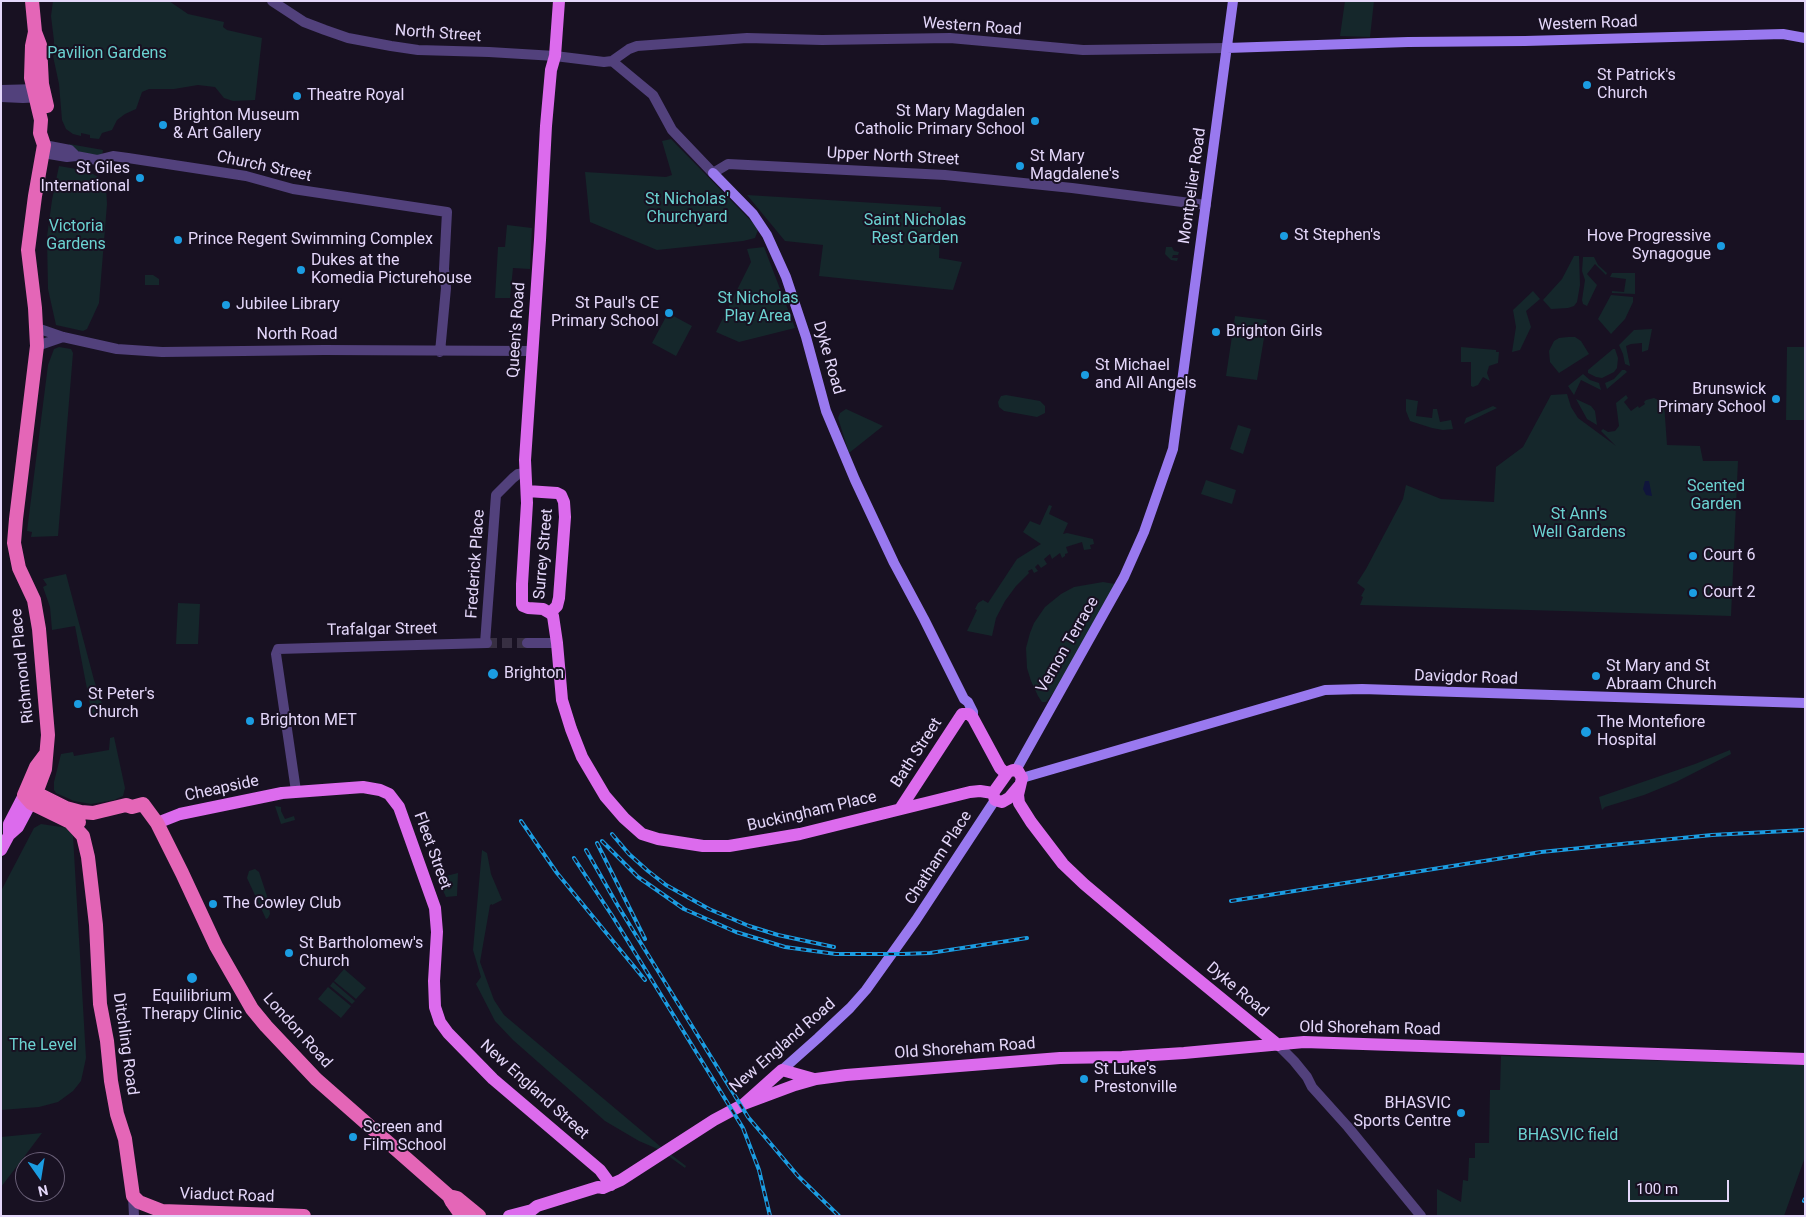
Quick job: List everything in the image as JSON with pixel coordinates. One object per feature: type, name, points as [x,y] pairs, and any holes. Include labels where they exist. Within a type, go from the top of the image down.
[{"type":"highway","name":"Richmond Place","points":[[29,796],[45,769],[48,735],[36,607],[31,590],[19,568],[14,549],[15,525],[37,346],[37,328],[28,250],[43,149],[40,133],[39,93],[31,78],[32,46],[35,32],[32,1]]},
{"type":"highway","points":[[29,796],[81,812],[97,812],[126,805],[137,806]]},
{"type":"highway","points":[[29,796],[70,822],[95,820],[127,812],[137,806]]},
{"type":"highway","name":"London Road","points":[[137,806],[157,823],[216,946],[252,1010],[316,1079],[450,1196],[457,1198],[479,1216]]},
{"type":"highway","name":"Ditchling Road","points":[[70,822],[83,836],[88,858],[96,925],[100,1004],[103,1013],[111,1081],[117,1114],[125,1139],[133,1196]]},
{"type":"highway","name":"Viaduct Road","points":[[133,1196],[156,1214],[304,1216]]},
{"type":"highway","name":"London Road","points":[[450,1196],[462,1216]]},
{"type":"main road","name":"Queen's Road","points":[[550,613],[528,608],[522,604],[522,584],[527,491],[524,474],[547,111],[551,70],[555,56],[559,1]]},
{"type":"main road","name":"Montpelier Road","points":[[1144,532],[1173,448],[1233,1]]},
{"type":"main road","name":"Western Road","points":[[1227,48],[1783,34],[1805,38]]},
{"type":"main road","name":"Dyke Road","points":[[713,173],[753,214],[767,235],[786,277],[806,337],[826,410],[851,472],[894,563],[964,699],[967,716]]},
{"type":"main road","name":"Surrey Street","points":[[527,491],[552,492],[561,495],[564,502],[565,517],[560,583],[557,606],[550,613],[553,616],[557,643],[562,700],[582,757],[605,796],[637,831]]},
{"type":"main road","name":"Vernon Terrace","points":[[1016,777],[1124,577],[1144,532]]},
{"type":"main road","name":"Davigdor Road","points":[[1016,777],[1133,746],[1325,690],[1805,703]]},
{"type":"main road","points":[[967,716],[995,759],[1016,777],[1004,799]]},
{"type":"main road","name":"Bath Street","points":[[914,799],[943,741],[967,716]]},
{"type":"main road","name":"Dyke Road","points":[[1004,799],[1018,795],[1016,777]]},
{"type":"main road","name":"Fleet Street","points":[[296,791],[353,787],[372,788],[384,792],[398,804],[435,908],[434,981],[435,1007],[438,1016]]},
{"type":"main road","name":"Cheapside","points":[[157,823],[180,814],[296,791]]},
{"type":"main road","name":"Buckingham Place","points":[[637,831],[658,839],[703,846],[729,846],[800,834],[900,808],[915,807],[914,799],[980,791],[1004,799]]},
{"type":"main road","points":[[1,850],[9,835],[9,824],[29,796]]},
{"type":"main road","name":"Dyke Road","points":[[1004,799],[1031,822],[1063,864],[1075,876],[1278,1045]]},
{"type":"main road","name":"Chatham Place","points":[[906,935],[1004,799]]},
{"type":"main road","name":"New England Road","points":[[509,1216],[598,1187],[607,1186],[668,1151],[714,1120],[744,1104],[850,1008],[888,962],[906,935]]},
{"type":"main road","name":"New England Street","points":[[438,1016],[448,1033],[493,1079],[600,1170],[607,1186]]},
{"type":"main road","name":"Old Shoreham Road","points":[[744,1104],[790,1086],[816,1079],[1060,1058],[1122,1057],[1299,1042],[1805,1059]]},
{"type":"main road","name":"Old Shoreham Road","points":[[782,1070],[816,1079]]},
{"type":"street","name":"North Street","points":[[272,1],[304,22],[325,30],[348,38],[391,46],[418,50],[555,56],[612,61]]},
{"type":"street","name":"Western Road","points":[[612,61],[629,49],[637,46],[746,38],[822,40],[950,38],[1083,50],[1227,48]]},
{"type":"street","name":"Dyke Road","points":[[612,61],[652,95],[672,130],[713,173]]},
{"type":"street","points":[[1,90],[39,93]]},
{"type":"street","points":[[1,97],[39,93]]},
{"type":"street","name":"Church Street","points":[[43,149],[70,150],[76,156],[97,160],[113,156],[246,176],[293,189],[447,212],[444,269],[446,288],[440,352]]},
{"type":"street","name":"Upper North Street","points":[[713,173],[728,164],[945,175],[1072,188],[1206,205]]},
{"type":"street","name":"North Road","points":[[37,328],[63,337],[117,349],[162,352],[197,350],[532,351]]},
{"type":"street","points":[[37,346],[63,337]]},
{"type":"street","name":"Frederick Place","points":[[486,643],[496,495],[518,474],[524,474]]},
{"type":"street","name":"Trafalgar Street","points":[[296,791],[280,689],[276,654],[278,650],[289,648],[486,643]]},
{"type":"street","points":[[527,643],[557,643]]},
{"type":"street","points":[[1294,1061],[1294,1053],[1299,1042]]},
{"type":"street","name":"Dyke Road","points":[[1278,1045],[1294,1061],[1307,1077],[1312,1087],[1348,1127],[1421,1216]]},
{"type":"street","name":"Ditchling Road","points":[[133,1196],[134,1216]]},
{"type":"green space","name":"Pavilion Gardens","points":[[53,1],[169,1],[188,14],[224,22],[223,27],[227,30],[262,38],[255,100],[233,101],[224,98],[215,87],[198,85],[174,89],[149,89],[142,92],[136,109],[117,120],[112,130],[102,133],[99,139],[90,138],[90,135],[81,133],[81,136],[73,134],[66,129],[62,120],[59,84],[53,56],[54,41],[51,16]]},
{"type":"green space","points":[[1345,1],[1374,1],[1370,37],[1340,36]]},
{"type":"green space","name":"St Nicholas' Churchyard","points":[[671,139],[756,226],[758,230],[755,238],[743,241],[657,250],[590,222],[585,172],[666,177],[672,175],[662,141]]},
{"type":"green space","points":[[69,144],[103,150],[102,156],[82,153],[69,148]]},
{"type":"green space","name":"Victoria Gardens","points":[[59,166],[88,171],[98,177],[106,187],[107,204],[99,303],[87,329],[83,331],[56,325],[48,289],[47,237]]},
{"type":"green space","name":"Saint Nicholas Rest Garden","points":[[747,195],[941,207],[939,258],[962,262],[953,290],[819,276],[823,245],[785,241]]},
{"type":"green space","points":[[507,225],[532,228],[530,269],[513,268],[510,298],[495,298],[498,247],[505,247]]},
{"type":"green space","name":"St Nicholas Play Area","points":[[764,247],[795,328],[739,342],[716,332],[751,262],[747,249]]},
{"type":"green space","points":[[1166,247],[1172,247],[1174,251],[1179,252],[1178,255],[1173,255],[1172,258],[1178,258],[1177,261],[1171,260],[1165,254]]},
{"type":"green space","points":[[1574,256],[1579,256],[1580,285],[1577,302],[1574,306],[1568,308],[1551,309],[1543,300],[1562,279]]},
{"type":"green space","points":[[1583,257],[1594,257],[1598,265],[1607,273],[1606,275],[1595,264],[1587,274],[1597,285],[1587,306],[1583,304],[1582,300],[1585,280],[1582,271]]},
{"type":"green space","points":[[1612,273],[1635,273],[1635,294],[1612,293],[1612,291],[1624,292],[1626,279],[1610,277]]},
{"type":"green space","points":[[145,275],[153,275],[159,279],[159,285],[145,285]]},
{"type":"green space","points":[[1533,291],[1540,299],[1526,311],[1531,327],[1520,350],[1512,352],[1516,327],[1513,310]]},
{"type":"green space","points":[[1611,295],[1633,297],[1633,302],[1625,319],[1611,334],[1598,319]]},
{"type":"green space","points":[[668,313],[692,326],[676,356],[652,343]]},
{"type":"green space","points":[[1235,316],[1267,320],[1257,380],[1226,376]]},
{"type":"green space","points":[[1652,329],[1648,350],[1642,352],[1642,343],[1626,346],[1630,366],[1625,364],[1619,345],[1634,330]]},
{"type":"green space","points":[[1575,337],[1581,341],[1589,354],[1559,373],[1550,362],[1549,351],[1554,341],[1559,338]]},
{"type":"green space","points":[[59,347],[71,349],[73,353],[58,536],[31,537],[32,532],[27,531],[48,365],[54,349]]},
{"type":"green space","points":[[1461,347],[1496,350],[1496,352],[1499,352],[1498,363],[1489,366],[1487,373],[1490,381],[1483,377],[1478,385],[1471,386],[1471,362],[1461,362]]},
{"type":"green space","points":[[1787,347],[1805,347],[1805,420],[1786,420]]},
{"type":"green space","points":[[1615,349],[1618,358],[1617,368],[1614,372],[1602,378],[1588,373],[1588,370]]},
{"type":"green space","points":[[1622,370],[1627,372],[1607,389],[1605,383],[1614,379]]},
{"type":"green space","points":[[1583,374],[1590,380],[1599,383],[1601,390],[1581,380],[1574,395],[1568,386]]},
{"type":"green space","name":"St Ann's Well Gardens","points":[[1567,394],[1571,407],[1578,418],[1616,446],[1601,431],[1603,429],[1608,432],[1615,431],[1619,426],[1616,403],[1626,395],[1628,398],[1624,402],[1631,411],[1645,404],[1646,400],[1654,398],[1664,403],[1667,445],[1700,446],[1703,461],[1738,461],[1731,616],[1360,605],[1363,597],[1361,596],[1365,589],[1357,583],[1403,499],[1406,485],[1441,499],[1494,502],[1496,467],[1523,447],[1551,395]]},
{"type":"green space","points":[[1006,395],[1040,401],[1045,406],[1045,413],[1037,417],[1004,411],[999,407],[998,402],[1001,396]]},
{"type":"green space","points":[[1406,399],[1418,401],[1416,416],[1432,418],[1433,409],[1437,409],[1440,422],[1451,420],[1453,429],[1432,428],[1410,421],[1406,411]]},
{"type":"green space","points":[[1576,399],[1591,406],[1595,411],[1597,425],[1587,419]]},
{"type":"green space","points":[[1493,406],[1497,408],[1464,424],[1466,418]]},
{"type":"green space","points":[[846,409],[883,426],[849,453],[838,418],[840,413]]},
{"type":"green space","points":[[1238,425],[1251,429],[1243,454],[1230,449]]},
{"type":"green space","points":[[1206,480],[1236,490],[1232,504],[1201,494]]},
{"type":"green space","points":[[1049,505],[1052,506],[1049,514],[1068,523],[1063,534],[1067,533],[1093,539],[1094,544],[1090,545],[1091,549],[1084,550],[1082,542],[1066,547],[1068,553],[1062,558],[1060,553],[1052,559],[1050,554],[1044,559],[1047,564],[1041,568],[1038,564],[1035,567],[1038,571],[1034,573],[1032,569],[1028,571],[1029,573],[1005,601],[996,618],[992,636],[967,631],[977,610],[975,609],[978,603],[983,600],[988,603],[1017,559],[1041,544],[1023,532],[1030,521],[1040,525]]},
{"type":"green space","points":[[66,574],[94,680],[105,713],[92,715],[75,626],[52,630],[50,607],[43,587],[47,585],[43,579]]},
{"type":"green space","points":[[1103,582],[1115,584],[1057,688],[1046,702],[1042,702],[1031,681],[1027,668],[1026,648],[1034,623],[1045,607],[1061,594],[1074,587]]},
{"type":"green space","points":[[178,603],[200,604],[198,644],[176,644]]},
{"type":"green space","points":[[114,737],[125,788],[123,796],[114,800],[91,804],[74,801],[56,793],[54,782],[61,754],[73,752],[74,756],[109,750],[110,738]]},
{"type":"green space","points":[[1730,750],[1731,754],[1676,782],[1644,795],[1605,807],[1602,810],[1599,797]]},
{"type":"green space","points":[[275,806],[281,807],[285,819],[294,816],[295,820],[281,824]]},
{"type":"green space","name":"The Level","points":[[41,824],[68,828],[73,836],[86,1058],[81,1081],[73,1091],[58,1102],[39,1107],[1,1110],[1,891],[34,828]]},
{"type":"green space","points":[[482,850],[487,853],[491,874],[502,900],[490,905],[480,962],[494,1000],[504,1015],[686,1166],[685,1168],[660,1150],[639,1141],[605,1121],[513,1040],[495,1021],[476,984],[481,977],[473,950]]},
{"type":"green space","points":[[255,869],[259,872],[268,899],[270,914],[266,919],[247,878],[249,871]]},
{"type":"green space","points":[[458,873],[457,896],[446,897],[440,884],[448,883],[446,876]]},
{"type":"green space","points":[[344,969],[366,988],[356,999],[334,981]]},
{"type":"green space","points":[[333,982],[355,1001],[352,1004],[330,986]]},
{"type":"green space","points":[[328,987],[351,1006],[341,1018],[318,999]]},
{"type":"green space","name":"BHASVIC field","points":[[1501,1056],[1805,1065],[1805,1157],[1784,1216],[1437,1216],[1437,1189],[1461,1202],[1463,1180],[1468,1181],[1469,1158],[1475,1158],[1475,1143],[1489,1143],[1490,1090],[1500,1090]]},
{"type":"green space","points":[[42,1133],[28,1152],[15,1152],[15,1169],[1,1187],[1,1137]]},
{"type":"shaded area","points":[[1645,481],[1649,481],[1652,496],[1646,495],[1643,489]]},
{"type":"tunnel","points":[[487,643],[527,643]]},
{"type":"railway","points":[[521,821],[557,873],[645,980]]},
{"type":"railway","points":[[1231,901],[1541,852],[1712,835],[1805,830]]},
{"type":"railway","points":[[612,834],[629,854],[666,885],[709,909],[749,926],[778,935],[834,947]]},
{"type":"railway","points":[[602,841],[638,877],[684,909],[736,932],[785,947],[836,954],[930,953],[1027,938]]},
{"type":"railway","points":[[597,843],[645,939]]},
{"type":"railway","points":[[586,850],[618,906],[748,1117],[798,1176],[839,1216]]},
{"type":"railway","points":[[574,858],[613,917],[743,1128],[759,1170],[770,1216]]},
{"type":"place","name":"St Patrick's Church","points":[[1587,85]]},
{"type":"place","name":"Theatre Royal","points":[[297,96]]},
{"type":"place","name":"St Mary Magdalen Catholic Primary School","points":[[1035,121]]},
{"type":"place","name":"Brighton Museum & Art Gallery","points":[[163,125]]},
{"type":"place","name":"St Mary Magdalene's","points":[[1020,166]]},
{"type":"place","name":"St Giles International","points":[[140,178]]},
{"type":"place","name":"St Stephen's","points":[[1284,236]]},
{"type":"place","name":"Prince Regent Swimming Complex","points":[[178,240]]},
{"type":"place","name":"Hove Progressive Synagogue","points":[[1721,246]]},
{"type":"place","name":"Dukes at the Komedia Picturehouse","points":[[301,270]]},
{"type":"place","name":"Jubilee Library","points":[[226,305]]},
{"type":"place","name":"St Paul's CE Primary School","points":[[669,313]]},
{"type":"place","name":"Brighton Girls","points":[[1216,332]]},
{"type":"place","name":"St Michael and All Angels","points":[[1085,375]]},
{"type":"place","name":"Brunswick Primary School","points":[[1776,399]]},
{"type":"place","name":"Court 6","points":[[1693,556]]},
{"type":"place","name":"Court 2","points":[[1693,593]]},
{"type":"place","name":"Brighton","points":[[493,674]]},
{"type":"place","name":"St Mary and St Abraam Church","points":[[1596,676]]},
{"type":"place","name":"St Peter's Church","points":[[78,704]]},
{"type":"place","name":"Brighton MET","points":[[250,721]]},
{"type":"place","name":"The Montefiore Hospital","points":[[1586,732]]},
{"type":"place","name":"The Cowley Club","points":[[213,904]]},
{"type":"place","name":"St Bartholomew's Church","points":[[289,953]]},
{"type":"place","name":"Equilibrium Therapy Clinic","points":[[192,978]]},
{"type":"place","name":"St Luke's Prestonville","points":[[1084,1079]]},
{"type":"place","name":"BHASVIC Sports Centre","points":[[1461,1113]]},
{"type":"place","name":"Screen and Film School","points":[[353,1137]]},
{"type":"park label","name":"Scented Garden","points":[[1716,496]]}]
